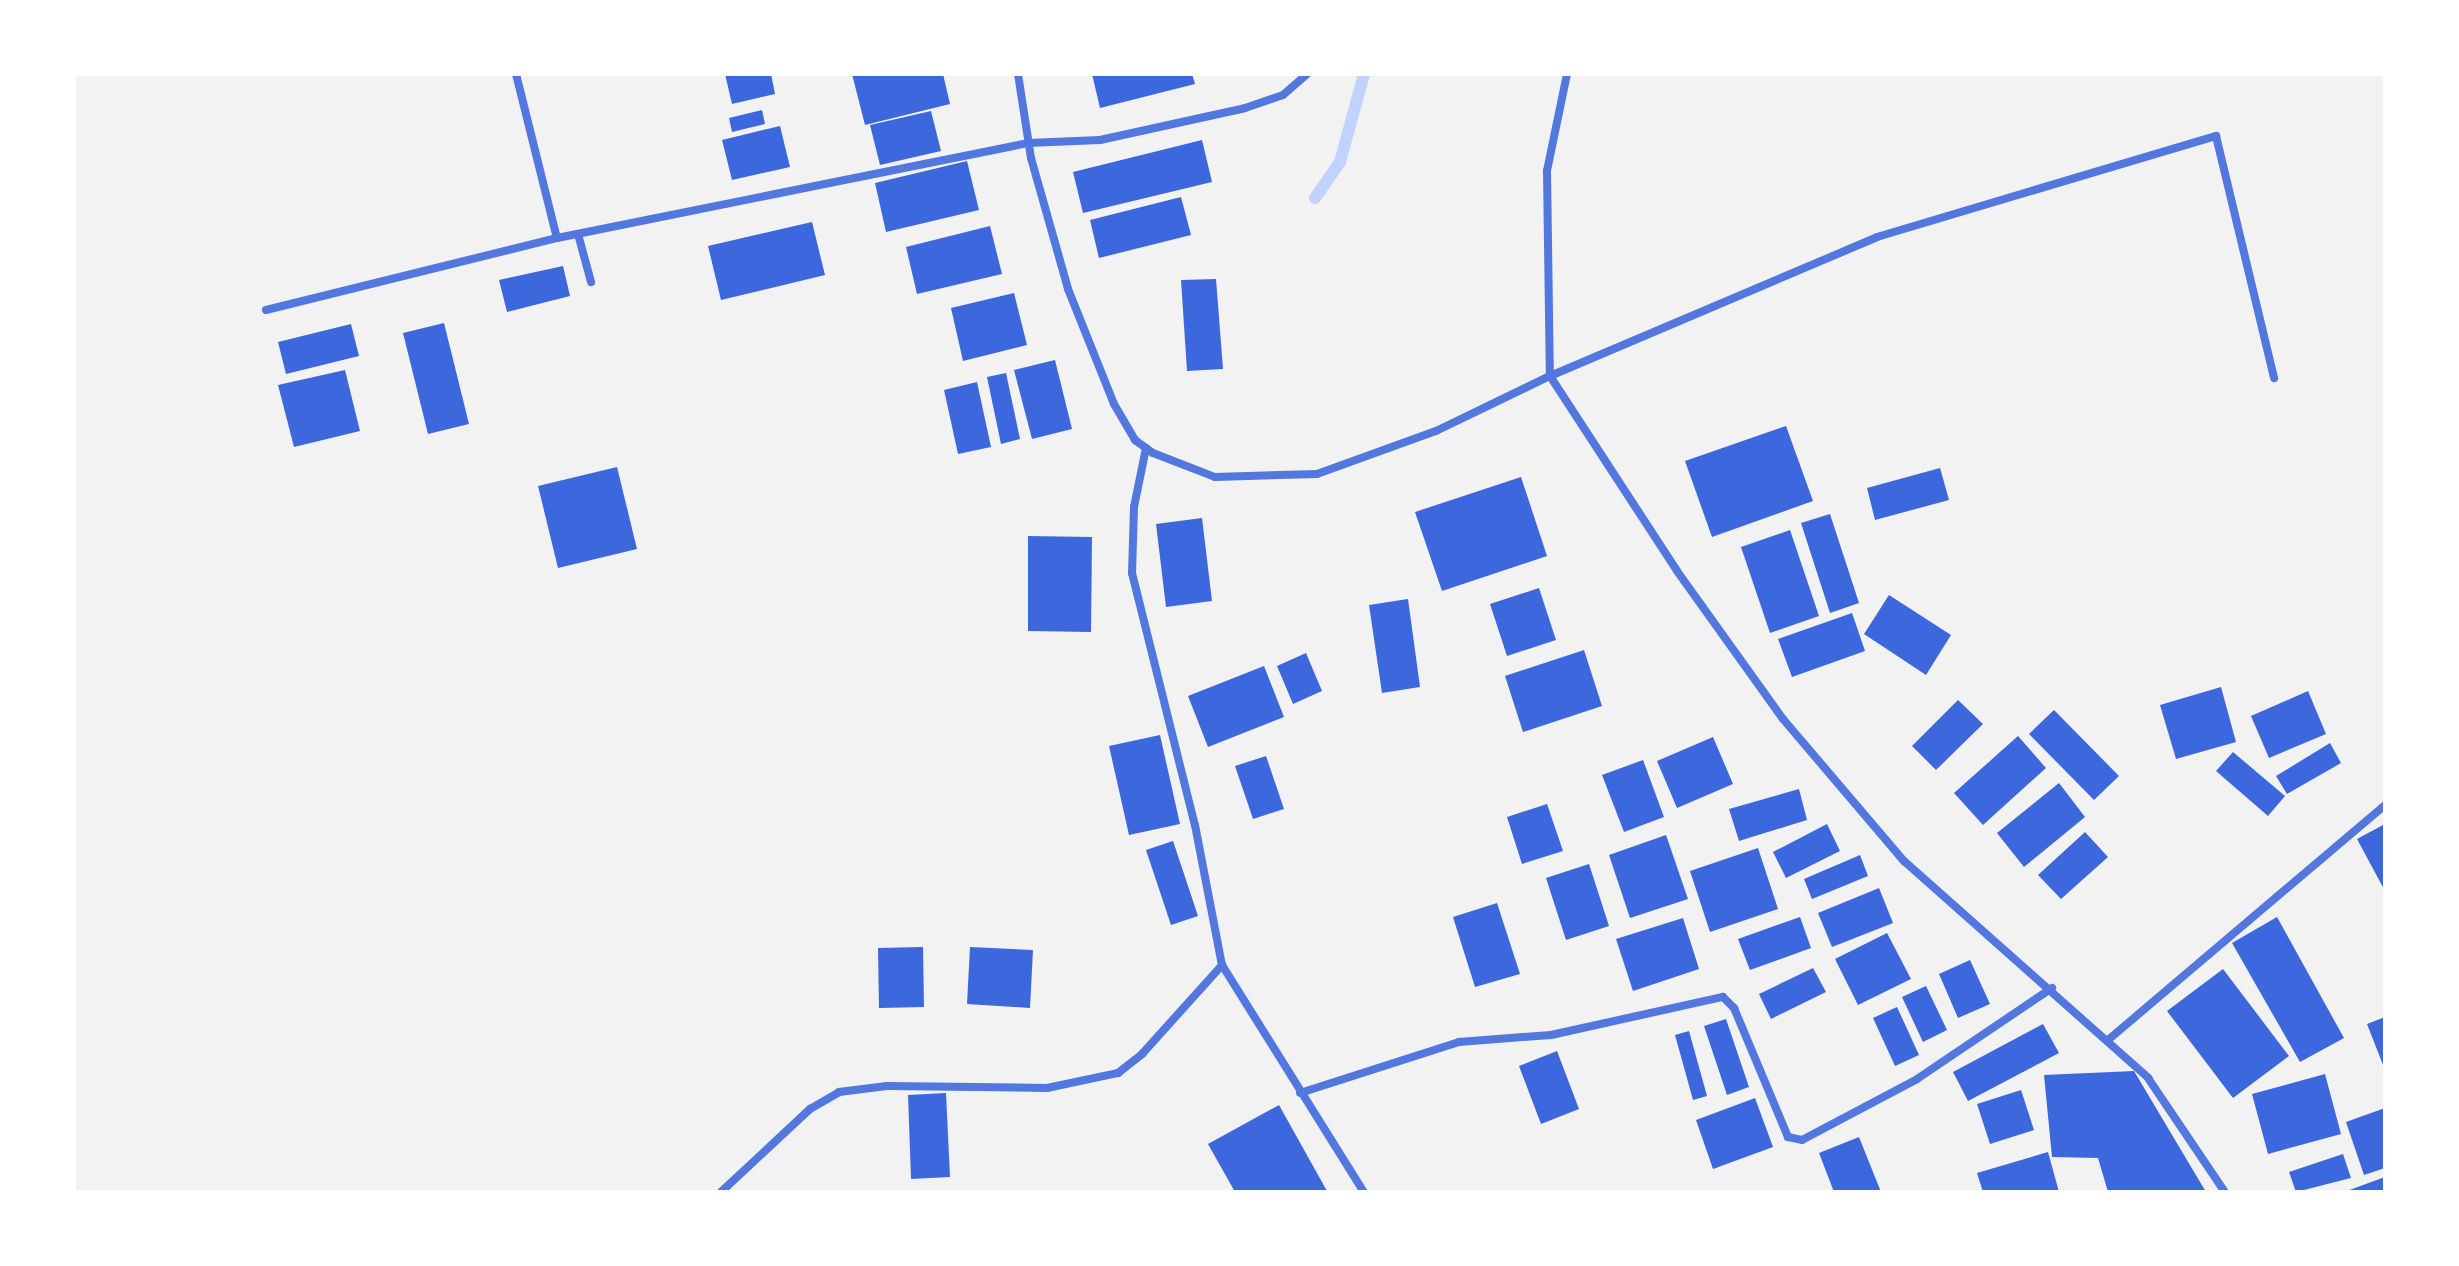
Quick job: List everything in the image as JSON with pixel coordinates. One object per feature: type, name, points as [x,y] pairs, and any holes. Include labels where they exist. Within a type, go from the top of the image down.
[{"type":"street","points":[[516,74],[557,238]]},
{"type":"street","points":[[1018,74],[1028,143],[1068,289],[1114,404],[1135,440],[1146,448],[1181,467],[1215,477],[1317,474],[1436,431],[1550,376],[1877,237],[2216,136],[2274,378]]},
{"type":"street","points":[[266,310],[557,238],[1028,143],[1100,140],[1245,108],[1283,95],[1307,74]]},
{"type":"street","points":[[1567,74],[1547,171],[1550,376],[1677,571],[1783,719],[1904,861],[2052,988],[2148,1078],[2225,1192]]},
{"type":"street","points":[[578,234],[591,282]]},
{"type":"street","points":[[1146,448],[1134,507],[1132,573],[1195,825],[1222,965],[1364,1192]]},
{"type":"street","points":[[2108,1040],[2385,805]]},
{"type":"street","points":[[721,1192],[810,1109],[839,1092],[887,1086],[1047,1088],[1118,1073],[1142,1054],[1222,965]]},
{"type":"street","points":[[1300,1093],[1459,1042],[1551,1035],[1723,997],[1734,1008],[1788,1137],[1802,1140],[1917,1079],[2052,988]]},
{"type":"building","points":[[725,74],[771,74],[775,94],[732,104]]},
{"type":"building","points":[[852,74],[943,74],[950,104],[865,125]]},
{"type":"building","points":[[1092,74],[1192,74],[1195,84],[1100,108]]},
{"type":"building","points":[[762,110],[765,124],[732,132],[729,118]]},
{"type":"building","points":[[931,111],[941,151],[880,165],[870,125]]},
{"type":"building","points":[[780,126],[790,167],[732,180],[722,140]]},
{"type":"building","points":[[1202,140],[1212,182],[1083,213],[1073,172]]},
{"type":"building","points":[[967,161],[979,210],[886,232],[875,183]]},
{"type":"building","points":[[1181,197],[1191,235],[1099,258],[1090,220]]},
{"type":"building","points":[[812,222],[825,275],[721,300],[708,246]]},
{"type":"building","points":[[990,226],[1002,274],[917,294],[906,247]]},
{"type":"building","points":[[563,266],[570,296],[507,312],[499,280]]},
{"type":"building","points":[[1216,279],[1223,369],[1187,371],[1181,280]]},
{"type":"building","points":[[1014,293],[1027,345],[963,361],[951,308]]},
{"type":"building","points":[[444,323],[469,424],[428,434],[403,333]]},
{"type":"building","points":[[351,324],[359,356],[286,374],[278,342]]},
{"type":"building","points":[[1055,360],[1072,429],[1032,439],[1014,370]]},
{"type":"building","points":[[345,370],[360,431],[294,447],[278,385]]},
{"type":"building","points":[[1006,373],[1020,439],[1001,444],[987,377]]},
{"type":"building","points":[[977,382],[991,447],[958,454],[944,390]]},
{"type":"building","points":[[1786,426],[1813,501],[1712,537],[1685,461]]},
{"type":"building","points":[[617,467],[637,549],[558,568],[538,486]]},
{"type":"building","points":[[1940,468],[1949,500],[1875,520],[1867,488]]},
{"type":"building","points":[[1521,477],[1547,556],[1442,591],[1415,512]]},
{"type":"building","points":[[1830,514],[1859,603],[1830,613],[1801,523]]},
{"type":"building","points":[[1202,518],[1212,601],[1166,607],[1156,524]]},
{"type":"building","points":[[1790,530],[1819,616],[1770,633],[1741,547]]},
{"type":"building","points":[[1028,536],[1092,537],[1091,632],[1028,631]]},
{"type":"building","points":[[1539,588],[1556,640],[1507,656],[1490,604]]},
{"type":"building","points":[[1889,595],[1951,635],[1926,675],[1864,634]]},
{"type":"building","points":[[1408,599],[1420,687],[1382,693],[1369,605]]},
{"type":"building","points":[[1852,613],[1865,651],[1792,677],[1778,639]]},
{"type":"building","points":[[1584,650],[1602,706],[1523,732],[1505,676]]},
{"type":"building","points":[[1306,653],[1322,691],[1293,704],[1277,666]]},
{"type":"building","points":[[1264,666],[1284,717],[1208,747],[1188,696]]},
{"type":"building","points":[[2221,687],[2236,742],[2176,759],[2160,705]]},
{"type":"building","points":[[2308,691],[2326,734],[2269,758],[2251,716]]},
{"type":"building","points":[[1958,700],[1983,724],[1936,770],[1912,746]]},
{"type":"building","points":[[2054,710],[2119,776],[2094,800],[2029,734]]},
{"type":"building","points":[[1160,735],[1180,824],[1129,835],[1109,746]]},
{"type":"building","points":[[2018,736],[2046,768],[1983,825],[1954,793]]},
{"type":"building","points":[[1713,737],[1733,784],[1677,808],[1657,761]]},
{"type":"building","points":[[2330,743],[2341,763],[2287,794],[2276,776]]},
{"type":"building","points":[[2233,752],[2285,796],[2268,816],[2216,771]]},
{"type":"building","points":[[1266,756],[1284,809],[1253,819],[1235,766]]},
{"type":"building","points":[[1643,760],[1664,817],[1624,832],[1602,775]]},
{"type":"building","points":[[2059,783],[2085,817],[2024,867],[1997,833]]},
{"type":"building","points":[[1799,789],[1807,820],[1739,841],[1729,809]]},
{"type":"building","points":[[1547,804],[1563,851],[1522,864],[1507,817]]},
{"type":"building","points":[[1827,824],[1840,851],[1786,878],[1773,852]]},
{"type":"building","points":[[2385,824],[2385,891],[2357,839]]},
{"type":"building","points":[[2085,832],[2108,857],[2061,899],[2038,875]]},
{"type":"building","points":[[1666,835],[1688,899],[1630,918],[1609,855]]},
{"type":"building","points":[[1173,841],[1198,916],[1171,925],[1146,850]]},
{"type":"building","points":[[1758,848],[1778,909],[1710,932],[1690,871]]},
{"type":"building","points":[[1860,855],[1868,876],[1812,899],[1804,879]]},
{"type":"building","points":[[1589,864],[1609,926],[1566,940],[1546,878]]},
{"type":"building","points":[[1879,888],[1893,923],[1832,947],[1818,913]]},
{"type":"building","points":[[1497,903],[1520,974],[1475,987],[1453,917]]},
{"type":"building","points":[[1800,917],[1811,948],[1750,970],[1738,939]]},
{"type":"building","points":[[2277,917],[2344,1038],[2300,1062],[2232,943]]},
{"type":"building","points":[[1683,918],[1699,969],[1633,991],[1616,939]]},
{"type":"building","points":[[1887,933],[1911,979],[1858,1005],[1835,959]]},
{"type":"building","points":[[923,947],[924,1007],[879,1008],[878,948]]},
{"type":"building","points":[[970,947],[1033,950],[1030,1008],[967,1004]]},
{"type":"building","points":[[1970,960],[1990,1004],[1958,1018],[1939,974]]},
{"type":"building","points":[[1813,968],[1826,992],[1771,1019],[1759,994]]},
{"type":"building","points":[[2223,969],[2289,1056],[2233,1098],[2167,1011]]},
{"type":"building","points":[[1926,986],[1947,1030],[1923,1042],[1902,997]]},
{"type":"building","points":[[1897,1007],[1919,1055],[1895,1066],[1873,1018]]},
{"type":"building","points":[[2385,1017],[2385,1070],[2367,1024]]},
{"type":"building","points":[[1726,1019],[1749,1087],[1727,1095],[1704,1026]]},
{"type":"building","points":[[2043,1024],[2059,1053],[1968,1101],[1953,1072]]},
{"type":"building","points":[[1689,1031],[1707,1096],[1693,1100],[1675,1035]]},
{"type":"building","points":[[1557,1051],[1579,1109],[1541,1124],[1519,1066]]},
{"type":"building","points":[[2134,1071],[2206,1192],[2108,1192],[2098,1158],[2052,1157],[2044,1075]]},
{"type":"building","points":[[2325,1074],[2341,1134],[2268,1154],[2252,1094]]},
{"type":"building","points":[[2021,1090],[2034,1130],[1990,1144],[1977,1104]]},
{"type":"building","points":[[946,1093],[950,1177],[911,1179],[908,1095]]},
{"type":"building","points":[[1755,1098],[1773,1147],[1713,1169],[1696,1120]]},
{"type":"building","points":[[1279,1105],[1327,1191],[1235,1192],[1208,1144]]},
{"type":"building","points":[[2385,1108],[2385,1168],[2364,1175],[2346,1122]]},
{"type":"building","points":[[1859,1137],[1881,1192],[1834,1192],[1819,1153]]},
{"type":"building","points":[[2048,1152],[2059,1192],[1983,1192],[1977,1173]]},
{"type":"building","points":[[2343,1154],[2351,1178],[2296,1192],[2289,1172]]},
{"type":"building","points":[[2385,1177],[2385,1192],[2344,1192]]},
{"type":"waterway","points":[[1315,198],[1340,162],[1364,74]]}]
